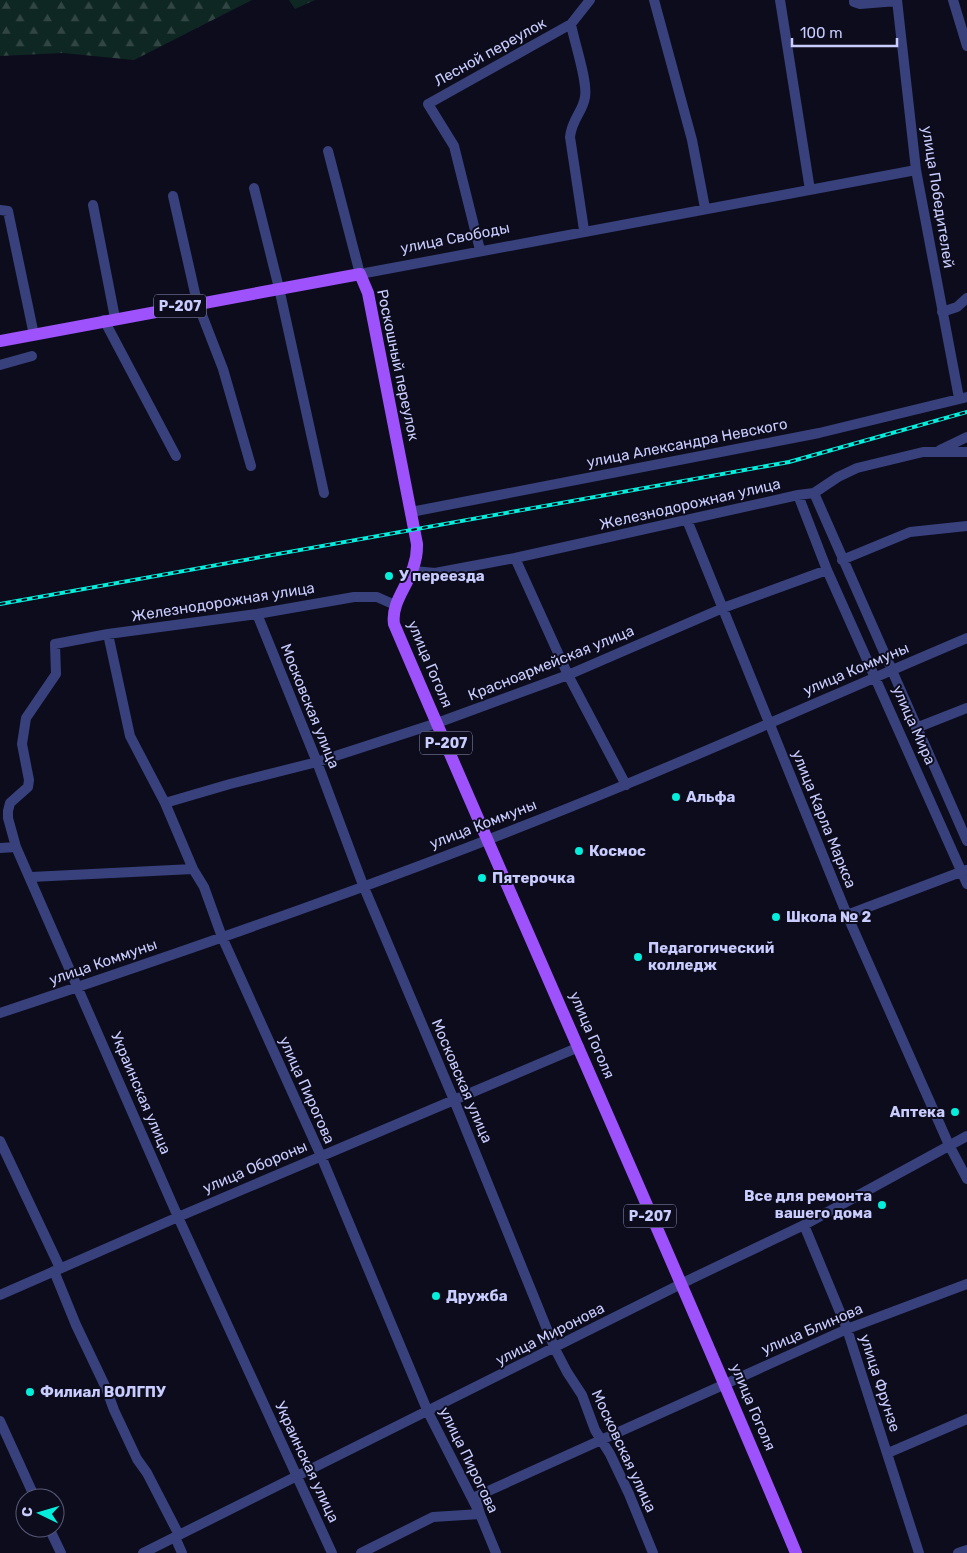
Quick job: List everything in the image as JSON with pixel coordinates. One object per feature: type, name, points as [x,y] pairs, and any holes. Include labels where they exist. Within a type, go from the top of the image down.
[{"type":"main road","name":"улица Свободы","points":[[0,341],[198,302],[360,274]]},
{"type":"main road","name":"Роскошный переулок","points":[[360,274],[368,293],[414,529]]},
{"type":"main road","name":"улица Гоголя","points":[[414,529],[418,554],[414,571],[395,605],[394,624],[725,1383],[796,1553]]},
{"type":"street","points":[[584,230],[570,136],[571,126],[583,104],[585,90],[571,24],[590,0]]},
{"type":"street","points":[[654,0],[692,140],[705,208]]},
{"type":"street","points":[[780,0],[810,190]]},
{"type":"street","points":[[854,0],[854,2],[860,4],[897,1]]},
{"type":"street","points":[[953,0],[967,46]]},
{"type":"street","name":"улица Победителей","points":[[897,1],[916,170],[942,312],[963,398]]},
{"type":"street","name":"Лесной переулок","points":[[480,250],[454,146],[428,104],[571,24]]},
{"type":"street","name":"Роскошный переулок","points":[[328,151],[360,274]]},
{"type":"street","name":"улица Свободы","points":[[360,274],[584,230],[916,170]]},
{"type":"street","points":[[254,188],[324,493]]},
{"type":"street","points":[[173,196],[198,302],[223,369],[251,466]]},
{"type":"street","points":[[93,205],[110,319],[176,456]]},
{"type":"street","points":[[0,210],[8,211],[34,334]]},
{"type":"street","points":[[942,312],[957,307],[967,298]]},
{"type":"street","points":[[0,365],[32,356]]},
{"type":"street","name":"улица Александра Невского","points":[[411,512],[819,433],[963,398]]},
{"type":"street","points":[[937,452],[967,437]]},
{"type":"street","points":[[814,493],[838,477],[857,468],[923,452],[967,452]]},
{"type":"street","name":"Железнодорожная улица","points":[[414,571],[435,573],[515,558],[798,494],[814,493]]},
{"type":"street","name":"улица Мира","points":[[814,493],[967,841]]},
{"type":"street","name":"улица Мира","points":[[798,494],[827,570],[964,870],[967,884]]},
{"type":"street","name":"улица Карла Маркса","points":[[687,520],[847,916],[967,1179]]},
{"type":"street","points":[[842,560],[910,532],[967,526]]},
{"type":"street","points":[[515,558],[568,675],[626,784]]},
{"type":"street","name":"Красноармейская улица","points":[[165,803],[317,762],[437,723],[568,675],[723,608],[827,570]]},
{"type":"street","name":"Железнодорожная улица","points":[[55,644],[108,634],[257,614],[354,596],[376,597],[395,605]]},
{"type":"street","name":"Московская улица","points":[[257,614],[317,762],[363,885],[454,1100],[555,1349],[566,1372],[582,1395],[600,1440],[610,1454],[629,1494],[653,1553]]},
{"type":"street","name":"улица Пирогова","points":[[108,634],[130,736],[165,803],[193,869],[204,887],[222,937],[320,1156],[428,1412],[480,1514],[496,1553]]},
{"type":"street","name":"улица Коммуны","points":[[0,1013],[222,937],[488,839],[626,784],[967,638]]},
{"type":"street","name":"Украинская улица","points":[[55,644],[56,674],[26,718],[22,744],[29,780],[28,787],[10,803],[8,811],[8,818],[16,847],[31,877],[178,1216],[332,1553]]},
{"type":"street","points":[[916,728],[967,708]]},
{"type":"street","points":[[0,848],[16,847]]},
{"type":"street","points":[[31,877],[193,869]]},
{"type":"street","points":[[847,916],[964,870]]},
{"type":"street","name":"улица Обороны","points":[[0,1296],[178,1216],[579,1047]]},
{"type":"street","name":"улица Миронова","points":[[143,1553],[555,1349],[681,1284],[804,1225],[967,1136]]},
{"type":"street","points":[[0,1141],[57,1270],[76,1325],[106,1388],[114,1410],[177,1536],[182,1553]]},
{"type":"street","name":"улица Фрунзе","points":[[804,1225],[847,1329],[919,1553]]},
{"type":"street","name":"улица Блинова","points":[[480,1514],[475,1497],[847,1329],[967,1284]]},
{"type":"street","points":[[888,1453],[967,1419]]},
{"type":"street","points":[[0,1421],[31,1488]]},
{"type":"street","points":[[361,1553],[433,1517],[480,1514]]},
{"type":"street","points":[[54,1538],[61,1553]]},
{"type":"street","points":[[958,1553],[967,1550]]},
{"type":"green space","points":[[0,0],[252,0],[134,60],[63,53],[0,56]]},
{"type":"green space","points":[[289,0],[315,0],[295,9]]},
{"type":"railway","points":[[0,604],[789,462],[967,412]]},
{"type":"place","name":"У переезда","points":[[389,576]]},
{"type":"place","name":"Альфа","points":[[676,797]]},
{"type":"place","name":"Космос","points":[[579,851]]},
{"type":"place","name":"Пятерочка","points":[[482,878]]},
{"type":"place","name":"Школа № 2","points":[[776,917]]},
{"type":"place","name":"Педагогический колледж","points":[[638,957]]},
{"type":"place","name":"Аптека","points":[[955,1112]]},
{"type":"place","name":"Все для ремонта вашего дома","points":[[882,1205]]},
{"type":"place","name":"Дружба","points":[[436,1296]]},
{"type":"place","name":"Филиал ВОЛГПУ","points":[[30,1392]]}]
